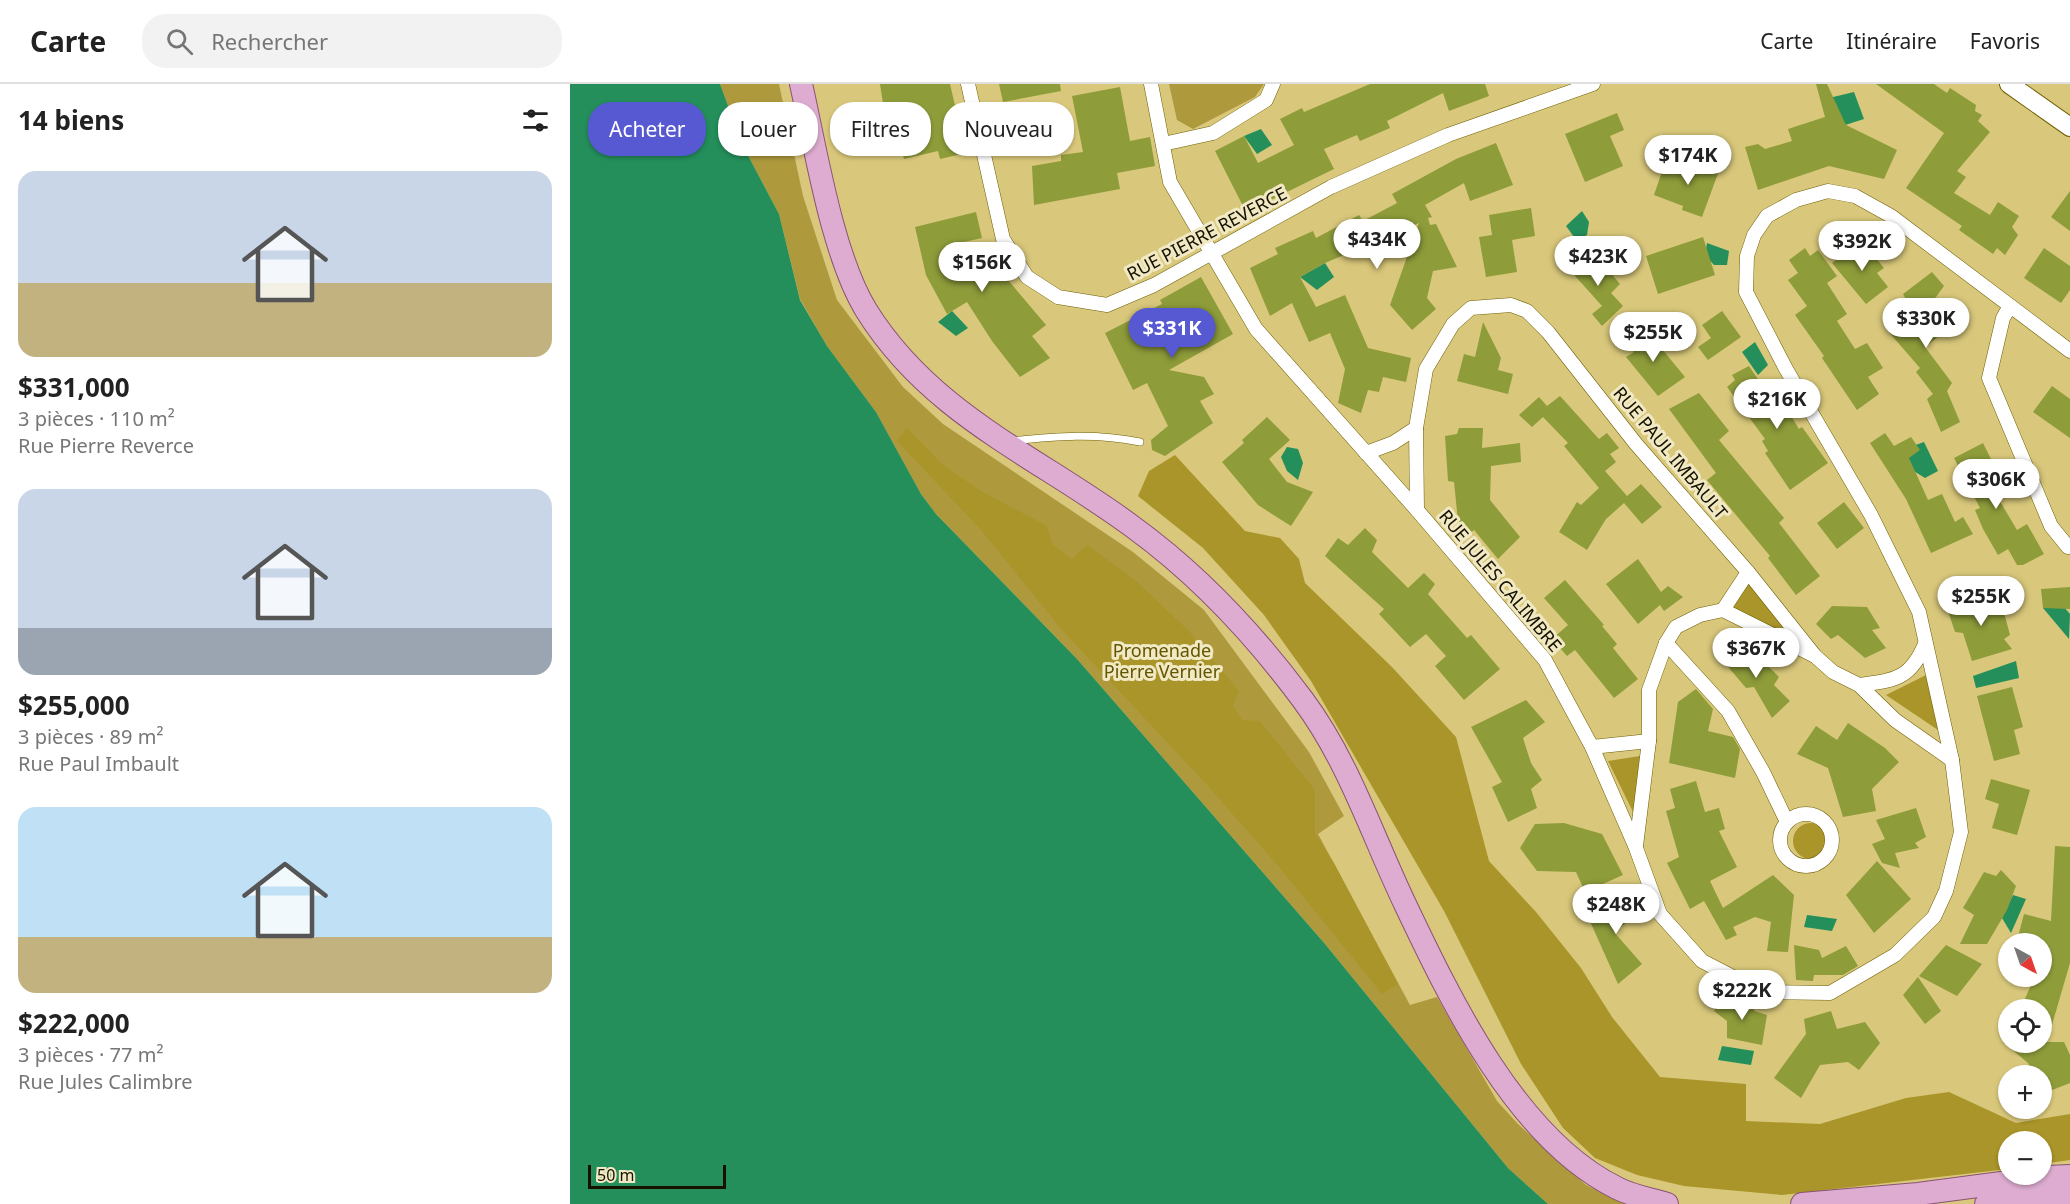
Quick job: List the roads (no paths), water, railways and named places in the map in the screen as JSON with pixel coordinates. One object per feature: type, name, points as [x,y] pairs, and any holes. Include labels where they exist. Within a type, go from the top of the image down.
[{"type":"main road","points":[[801,84],[832,219],[847,267],[865,308],[917,375],[954,408],[1001,442],[1132,525],[1202,582],[1244,626],[1304,701],[1330,741],[1368,818],[1404,903],[1476,1043],[1515,1097],[1548,1138],[1582,1167],[1620,1190],[1667,1204]]},
{"type":"main road","points":[[1802,1204],[1918,1194],[2070,1176]]},
{"type":"main road","points":[[1986,1204],[2070,1196]]},
{"type":"street","name":"RUE PIERRE REVERCE","points":[[969,84],[1003,239],[1027,277],[1058,297],[1107,305],[1154,285],[1331,188],[1448,135],[1593,84]]},
{"type":"street","name":"RUE JULES CALIMBRE","points":[[1151,84],[1170,182],[1256,329],[1417,510],[1545,660],[1592,747],[1636,849],[1660,914],[1701,961],[1762,992],[1830,993],[1895,955],[1934,916],[1946,891],[1961,832],[1953,760],[1919,612],[1871,515],[1786,369],[1746,292],[1747,256],[1754,235],[1767,216],[1796,200],[1828,191],[1855,196],[1891,216],[2070,351]]},
{"type":"street","points":[[1163,144],[1213,133],[1266,100],[1273,84]]},
{"type":"street","points":[[2009,84],[2070,127]]},
{"type":"street","name":"RUE PAUL IMBAULT","points":[[1417,510],[1416,428],[1426,369],[1453,324],[1471,309],[1511,305],[1527,312],[1548,332],[1636,444],[1748,572],[1815,656],[1833,672],[1859,685],[1895,720],[1953,760]]},
{"type":"street","points":[[2010,306],[2003,318],[1989,378],[2051,525],[2068,547]]},
{"type":"street","points":[[1366,453],[1393,443],[1416,428]]},
{"type":"street","points":[[1636,849],[1649,741],[1649,690],[1666,642],[1676,627],[1700,615],[1723,610],[1748,572]]},
{"type":"street","name":"RUE PAUL IMBAULT","points":[[1723,610],[1815,656]]},
{"type":"street","points":[[1666,642],[1728,711],[1763,771],[1786,822]]},
{"type":"street","points":[[1859,685],[1896,679],[1917,663],[1925,644]]},
{"type":"street","points":[[1592,747],[1649,741]]},
{"type":"lane","points":[[1001,442],[1070,434],[1109,435],[1140,442]]},
{"type":"park label","name":"Promenade Pierre Vernier","points":[[1162,661]]}]
